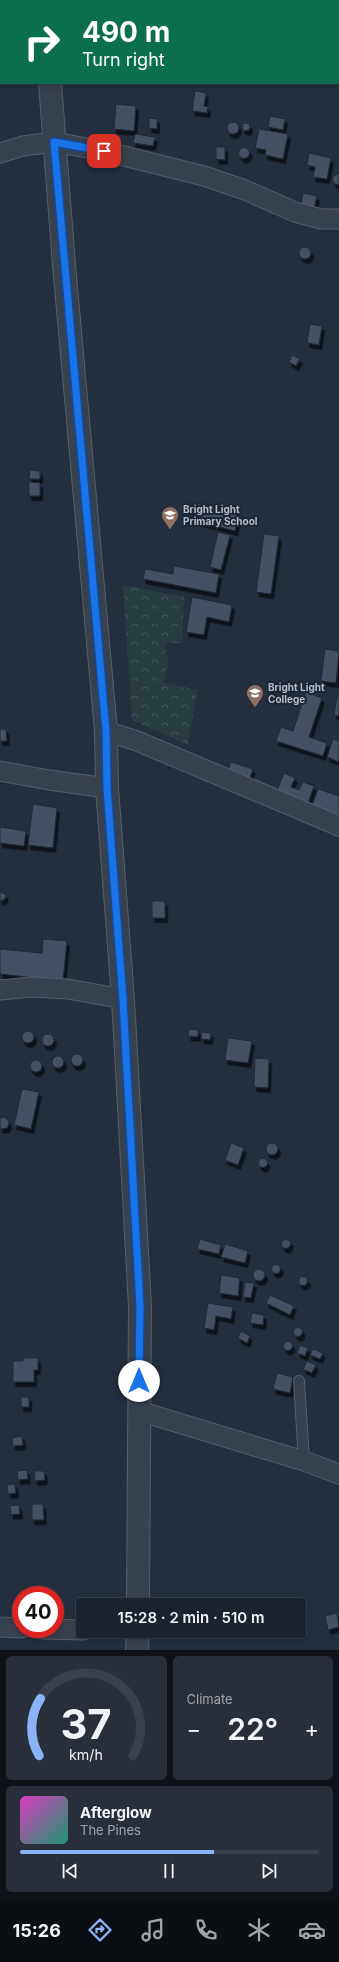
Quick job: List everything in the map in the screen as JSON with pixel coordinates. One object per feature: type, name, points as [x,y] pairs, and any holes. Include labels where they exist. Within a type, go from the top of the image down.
[{"type":"street","points":[[50,84],[106,731],[107,788],[123,1000],[140,1306],[138,1598]]},
{"type":"street","points":[[0,153],[23,146],[54,142],[104,151],[204,176],[245,190],[295,212],[321,220],[339,218]]},
{"type":"street","points":[[106,731],[144,744],[339,826]]},
{"type":"street","points":[[0,771],[107,788]]},
{"type":"street","points":[[0,990],[32,987],[68,989],[123,1000]]},
{"type":"street","points":[[139,1411],[304,1461],[339,1474]]},
{"type":"street","points":[[0,1627],[12,1628]]},
{"type":"street","points":[[64,1630],[76,1630]]},
{"type":"street","points":[[138,1638],[138,1650]]},
{"type":"lane","points":[[299,1381],[304,1461]]},
{"type":"green space","points":[[123,585],[184,597],[182,643],[165,643],[168,661],[164,683],[197,690],[188,745],[132,720]]},
{"type":"building","points":[[195,91],[206,93],[204,106],[208,107],[207,113],[192,111]]},
{"type":"building","points":[[116,104],[136,106],[134,131],[114,129]]},
{"type":"building","points":[[270,116],[285,119],[283,130],[268,127]]},
{"type":"building","points":[[149,118],[157,119],[157,129],[149,128]]},
{"type":"building","points":[[231,122],[235,122],[239,128],[235,134],[231,134],[227,130],[227,126]]},
{"type":"building","points":[[246,123],[249,124],[249,130],[246,131],[243,130],[242,127],[243,124]]},
{"type":"building","points":[[259,129],[288,134],[283,159],[265,155],[266,150],[255,148]]},
{"type":"building","points":[[135,134],[155,137],[153,146],[133,143]]},
{"type":"building","points":[[216,147],[225,147],[225,160],[216,159]]},
{"type":"building","points":[[242,148],[246,148],[248,149],[248,157],[242,158],[239,155],[239,151]]},
{"type":"building","points":[[309,153],[331,158],[327,179],[313,177],[315,167],[307,165]]},
{"type":"building","points":[[339,174],[339,185],[335,184],[333,181],[333,177]]},
{"type":"building","points":[[303,193],[317,196],[313,213],[300,210]]},
{"type":"building","points":[[303,247],[307,247],[311,253],[307,259],[303,259],[299,255],[299,251]]},
{"type":"building","points":[[310,324],[322,326],[319,345],[307,343]]},
{"type":"building","points":[[292,355],[300,359],[296,366],[289,362]]},
{"type":"building","points":[[30,470],[40,471],[40,479],[29,479]]},
{"type":"building","points":[[29,482],[40,483],[40,496],[29,496]]},
{"type":"building","points":[[196,503],[239,514],[235,531],[192,520]]},
{"type":"building","points":[[218,532],[230,535],[221,570],[210,567]]},
{"type":"building","points":[[264,534],[279,536],[271,594],[256,592]]},
{"type":"building","points":[[174,566],[219,574],[216,593],[143,579],[145,569],[173,574]]},
{"type":"building","points":[[192,597],[232,605],[229,622],[207,617],[204,635],[186,632]]},
{"type":"building","points":[[325,649],[339,651],[336,683],[321,681]]},
{"type":"building","points":[[306,692],[322,698],[309,737],[327,743],[323,756],[276,741],[281,727],[293,731]]},
{"type":"building","points":[[337,697],[339,697],[339,716],[334,715]]},
{"type":"building","points":[[0,729],[6,729],[7,741],[0,741]]},
{"type":"building","points":[[333,739],[339,741],[339,762],[327,757]]},
{"type":"building","points":[[231,762],[253,769],[249,781],[227,774]]},
{"type":"building","points":[[284,773],[295,778],[291,787],[299,790],[303,782],[314,786],[307,806],[276,793]]},
{"type":"building","points":[[318,789],[339,796],[339,818],[311,808]]},
{"type":"building","points":[[33,804],[57,808],[53,848],[28,845]]},
{"type":"building","points":[[0,827],[26,831],[24,846],[0,843]]},
{"type":"building","points":[[0,892],[5,894],[6,897],[4,900],[0,901]]},
{"type":"building","points":[[152,901],[165,901],[165,918],[152,918]]},
{"type":"building","points":[[43,939],[67,941],[63,981],[0,974],[0,949],[42,953]]},
{"type":"building","points":[[189,1029],[198,1030],[198,1037],[188,1036]]},
{"type":"building","points":[[26,1031],[30,1031],[34,1037],[30,1043],[26,1043],[22,1039],[22,1035]]},
{"type":"building","points":[[202,1032],[211,1033],[210,1040],[201,1039]]},
{"type":"building","points":[[48,1034],[52,1036],[54,1040],[52,1044],[48,1046],[44,1044],[42,1040],[44,1036]]},
{"type":"building","points":[[228,1038],[252,1041],[248,1063],[225,1060]]},
{"type":"building","points":[[75,1054],[79,1054],[83,1060],[79,1066],[75,1066],[71,1062],[71,1058]]},
{"type":"building","points":[[58,1056],[62,1058],[64,1062],[62,1066],[58,1068],[54,1066],[52,1062],[54,1058]]},
{"type":"building","points":[[255,1058],[269,1059],[268,1088],[254,1087]]},
{"type":"building","points":[[36,1060],[40,1062],[42,1066],[40,1070],[36,1072],[32,1070],[30,1066],[32,1062]]},
{"type":"building","points":[[22,1089],[39,1092],[31,1129],[14,1125]]},
{"type":"building","points":[[4,1117],[8,1120],[9,1124],[7,1128],[2,1129],[0,1128],[0,1118]]},
{"type":"building","points":[[231,1143],[244,1148],[238,1165],[225,1160]]},
{"type":"building","points":[[270,1143],[274,1143],[278,1149],[274,1155],[270,1155],[266,1151],[266,1147]]},
{"type":"building","points":[[261,1159],[265,1159],[267,1163],[265,1167],[261,1167],[259,1165],[259,1161]]},
{"type":"building","points":[[200,1239],[221,1245],[219,1254],[197,1249]]},
{"type":"building","points":[[284,1240],[288,1240],[290,1244],[288,1248],[284,1248],[282,1246],[282,1242]]},
{"type":"building","points":[[225,1244],[248,1251],[245,1263],[221,1257]]},
{"type":"building","points":[[274,1265],[278,1265],[280,1269],[278,1273],[274,1273],[272,1271],[272,1267]]},
{"type":"building","points":[[259,1269],[263,1271],[265,1275],[263,1279],[259,1281],[255,1279],[253,1275],[255,1271]]},
{"type":"building","points":[[221,1275],[240,1278],[238,1296],[219,1293]]},
{"type":"building","points":[[301,1277],[305,1277],[307,1281],[305,1285],[301,1285],[299,1283],[299,1279]]},
{"type":"building","points":[[245,1282],[254,1283],[251,1298],[243,1297]]},
{"type":"building","points":[[270,1295],[294,1306],[290,1315],[266,1303]]},
{"type":"building","points":[[208,1303],[233,1307],[231,1319],[216,1316],[214,1330],[204,1328]]},
{"type":"building","points":[[252,1313],[264,1315],[263,1325],[250,1323]]},
{"type":"building","points":[[296,1328],[300,1328],[302,1332],[300,1336],[296,1336],[294,1334],[294,1330]]},
{"type":"building","points":[[241,1331],[250,1336],[247,1343],[238,1338]]},
{"type":"building","points":[[286,1342],[290,1342],[292,1346],[290,1350],[286,1350],[284,1348],[284,1344]]},
{"type":"building","points":[[300,1345],[308,1348],[305,1356],[297,1353]]},
{"type":"building","points":[[313,1349],[323,1353],[320,1359],[310,1355]]},
{"type":"building","points":[[23,1358],[38,1358],[38,1370],[34,1370],[34,1382],[13,1382],[13,1361],[23,1361]]},
{"type":"building","points":[[307,1361],[316,1365],[312,1373],[303,1369]]},
{"type":"building","points":[[277,1373],[293,1377],[290,1393],[273,1389]]},
{"type":"building","points":[[21,1397],[29,1397],[29,1407],[21,1407]]},
{"type":"building","points":[[22,1436],[23,1445],[13,1446],[12,1438]]},
{"type":"building","points":[[27,1470],[28,1479],[18,1480],[17,1471]]},
{"type":"building","points":[[34,1471],[44,1471],[45,1480],[35,1481]]},
{"type":"building","points":[[15,1484],[16,1493],[8,1494],[7,1485]]},
{"type":"building","points":[[32,1504],[43,1504],[44,1520],[32,1520]]},
{"type":"building","points":[[19,1505],[20,1514],[11,1515],[10,1506]]},
{"type":"building","points":[[337,1613],[339,1627],[328,1630],[325,1616]]},
{"type":"place","name":"Bright Light Primary School","points":[[170,530]]},
{"type":"place","name":"Bright Light College","points":[[255,708]]},
{"type":"route","points":[[104,151],[54,142],[106,731],[107,788],[123,1000],[140,1306],[139,1381]]}]
